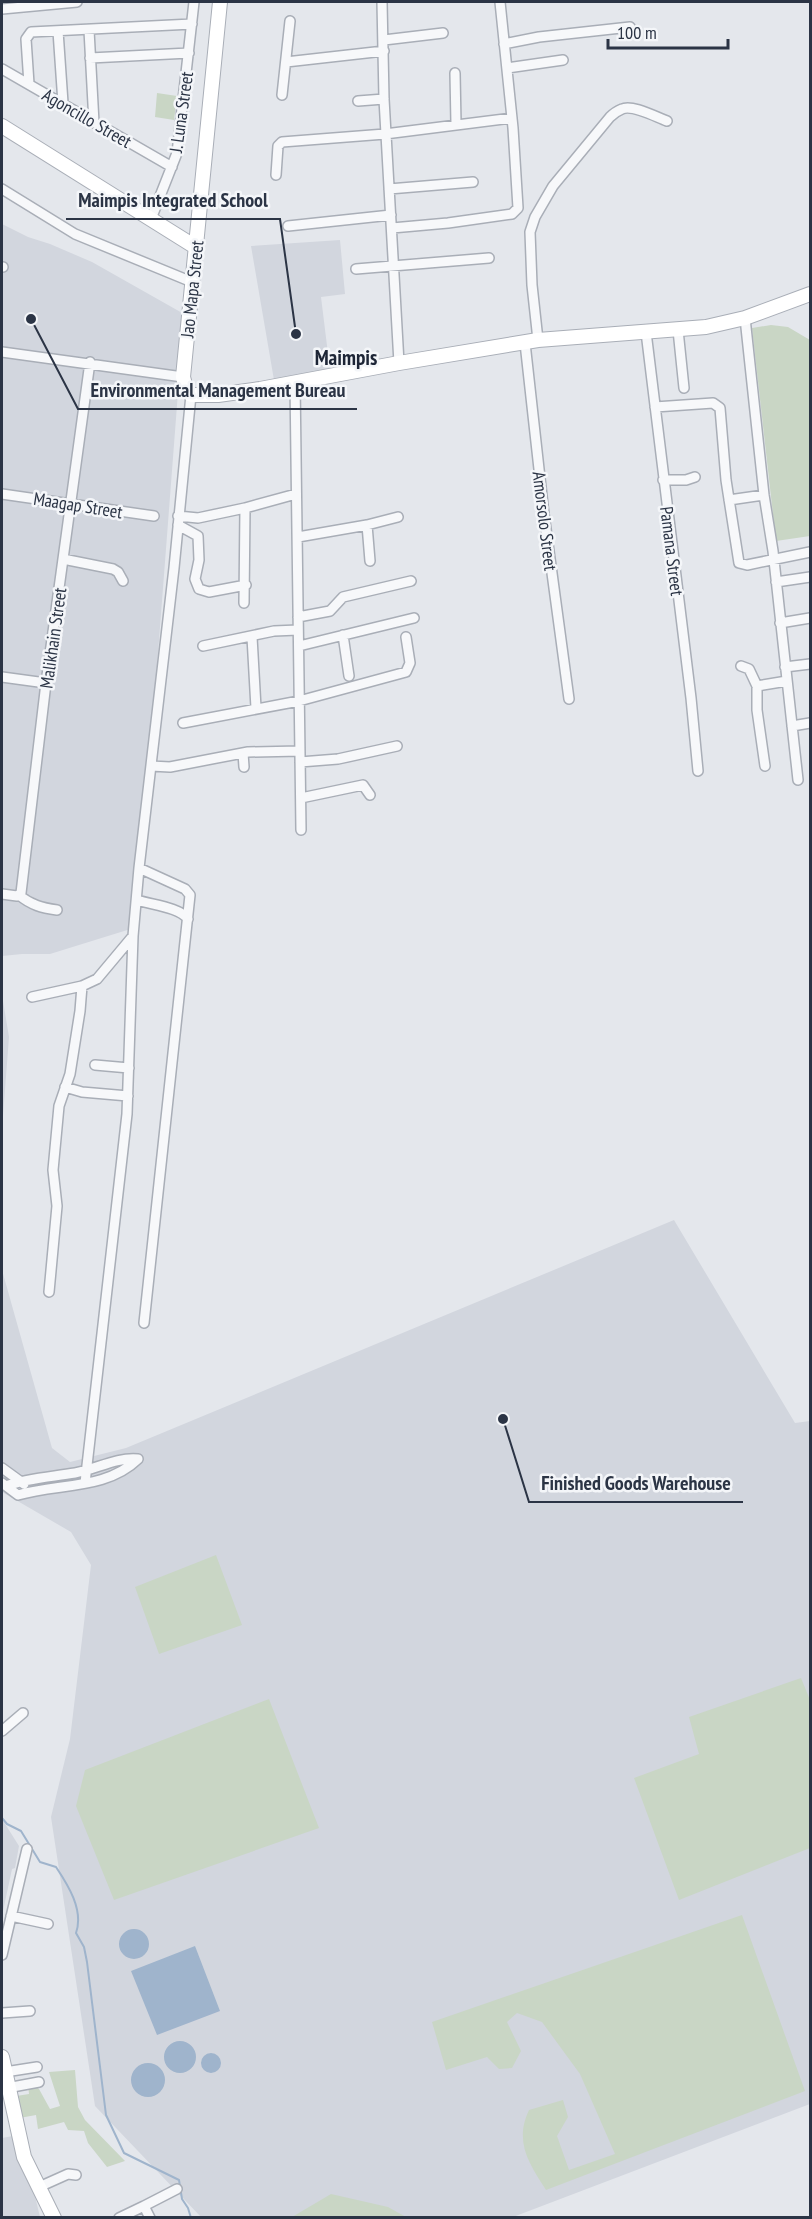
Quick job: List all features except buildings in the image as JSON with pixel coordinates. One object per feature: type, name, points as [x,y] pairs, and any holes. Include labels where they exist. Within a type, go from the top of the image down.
[{"type":"street","points":[[2,9],[77,2]]},
{"type":"street","name":"J. Luna Street","points":[[151,219],[177,153],[194,2]]},
{"type":"street","name":"Jao Mapa Street","points":[[191,395],[183,377],[220,2]]},
{"type":"street","points":[[382,2],[385,134],[395,267],[399,363]]},
{"type":"street","points":[[392,228],[448,223],[515,213],[519,205],[500,2]]},
{"type":"street","points":[[282,95],[290,21]]},
{"type":"street","points":[[29,84],[27,35],[35,31],[192,24]]},
{"type":"street","points":[[504,44],[539,37],[630,27]]},
{"type":"street","points":[[89,30],[94,123]]},
{"type":"street","points":[[58,31],[63,104]]},
{"type":"street","points":[[384,40],[443,33]]},
{"type":"street","points":[[286,62],[384,51]]},
{"type":"street","points":[[90,58],[189,53]]},
{"type":"street","points":[[507,68],[563,60]]},
{"type":"street","name":"Agoncillo Street","points":[[2,69],[172,167]]},
{"type":"street","points":[[454,73],[456,124]]},
{"type":"street","points":[[358,101],[384,99]]},
{"type":"street","name":"Amorsolo Street","points":[[569,699],[544,514],[532,341],[530,232],[535,217],[553,186],[610,117],[628,107],[667,121]]},
{"type":"street","points":[[276,176],[278,146],[282,142],[385,134],[512,118]]},
{"type":"street","points":[[2,126],[197,248]]},
{"type":"street","points":[[389,189],[473,182]]},
{"type":"street","points":[[2,189],[75,234],[192,282]]},
{"type":"street","points":[[288,226],[391,215]]},
{"type":"street","points":[[356,269],[489,258]]},
{"type":"street","points":[[85,1483],[128,1096],[133,936],[139,868],[191,395],[218,395],[532,341],[706,327],[745,318],[810,294]]},
{"type":"street","points":[[745,318],[798,780]]},
{"type":"street","points":[[678,330],[684,388]]},
{"type":"street","name":"Pamana Street","points":[[646,332],[698,771]]},
{"type":"street","points":[[2,352],[90,362],[183,377]]},
{"type":"street","name":"Malikhain Street","points":[[20,895],[46,683],[90,362]]},
{"type":"street","points":[[295,382],[301,830]]},
{"type":"street","points":[[655,407],[717,404],[739,563],[747,565],[810,552]]},
{"type":"street","points":[[663,480],[686,480],[695,477]]},
{"type":"street","name":"Maagap Street","points":[[2,494],[154,516]]},
{"type":"street","points":[[178,520],[245,508],[296,494]]},
{"type":"street","points":[[729,500],[764,495]]},
{"type":"street","points":[[244,603],[246,585],[245,508]]},
{"type":"street","points":[[298,537],[398,517]]},
{"type":"street","points":[[178,520],[198,536],[199,560],[195,579],[200,589],[209,592],[246,585]]},
{"type":"street","points":[[367,525],[370,561]]},
{"type":"street","points":[[63,559],[113,569],[118,572],[123,581]]},
{"type":"street","points":[[776,582],[810,577]]},
{"type":"street","points":[[298,617],[330,611],[343,597],[411,581]]},
{"type":"street","points":[[299,646],[414,618]]},
{"type":"street","points":[[780,623],[810,618]]},
{"type":"street","points":[[203,646],[274,631],[298,630]]},
{"type":"street","points":[[343,635],[349,676]]},
{"type":"street","points":[[252,637],[256,708]]},
{"type":"street","points":[[183,723],[299,701],[406,672],[410,663],[406,637]]},
{"type":"street","points":[[785,667],[810,664]]},
{"type":"street","points":[[741,666],[749,669],[757,686],[757,710],[765,766]]},
{"type":"street","points":[[2,677],[46,683]]},
{"type":"street","points":[[757,686],[787,681]]},
{"type":"street","points":[[792,726],[810,723]]},
{"type":"street","points":[[300,762],[338,759],[397,746]]},
{"type":"street","points":[[150,766],[170,767],[243,753],[300,751]]},
{"type":"street","points":[[243,753],[244,767]]},
{"type":"street","points":[[301,798],[363,785],[367,786],[370,795]]},
{"type":"street","points":[[139,868],[185,889],[189,895],[144,1323]]},
{"type":"street","points":[[2,894],[20,895],[35,905],[57,910]]},
{"type":"street","points":[[137,900],[159,907],[176,909],[188,919]]},
{"type":"street","points":[[32,996],[82,987],[97,979],[133,936]]},
{"type":"street","points":[[48,1292],[57,1206],[52,1170],[59,1106],[70,1074],[82,987]]},
{"type":"street","points":[[95,1065],[129,1068]]},
{"type":"street","points":[[65,1087],[82,1092],[128,1096]]},
{"type":"street","points":[[125,1457],[138,1459],[127,1470],[98,1482],[33,1490],[18,1495],[4,1485],[87,1470],[125,1457]]},
{"type":"street","points":[[2,1468],[33,1490]]},
{"type":"street","points":[[2,1731],[23,1713]]},
{"type":"street","points":[[2,1955],[27,1849]]},
{"type":"street","points":[[11,1916],[48,1924]]},
{"type":"street","points":[[2,2013],[30,2011]]},
{"type":"street","points":[[2,2057],[24,2157],[54,2217]]},
{"type":"street","points":[[5,2072],[37,2067]]},
{"type":"street","points":[[7,2088],[39,2082]]},
{"type":"street","points":[[39,2187],[68,2174],[76,2175]]},
{"type":"street","points":[[124,2216],[177,2189]]},
{"type":"street","points":[[144,2206],[150,2217]]},
{"type":"shaded area","points":[[2,224],[28,237],[92,262],[184,314],[137,927],[50,954],[2,956]]},
{"type":"shaded area","points":[[340,240],[345,294],[321,297],[330,370],[274,380],[251,246]]},
{"type":"shaded area","points":[[2,995],[9,1037],[2,1129]]},
{"type":"shaded area","points":[[674,1220],[795,1423],[810,1421],[810,2104],[513,2217],[201,2217],[95,2106],[51,1817],[70,1739],[91,1565],[71,1532],[2,1492],[2,1270],[52,1448],[70,1462],[126,1448]]},
{"type":"shaded area","points":[[2,1819],[19,1846],[3,1911],[2,1911]]},
{"type":"shaded area","points":[[13,2136],[29,2171],[40,2217],[2,2218],[2,2138]]},
{"type":"green space","points":[[157,93],[177,96],[174,120],[155,117]]},
{"type":"green space","points":[[771,325],[788,327],[810,340],[810,536],[776,541],[752,328]]},
{"type":"green space","points":[[216,1555],[242,1625],[159,1654],[135,1587]]},
{"type":"green space","points":[[801,1678],[810,1700],[810,1848],[679,1900],[634,1778],[699,1754],[689,1717]]},
{"type":"green space","points":[[269,1699],[319,1828],[114,1900],[76,1806],[85,1770]]},
{"type":"green space","points":[[742,1915],[805,2091],[546,2190],[529,2161],[523,2142],[523,2132],[529,2110],[563,2100],[568,2117],[557,2136],[569,2170],[615,2154],[580,2074],[542,2022],[517,2013],[507,2022],[521,2051],[512,2068],[499,2069],[487,2057],[446,2070],[432,2022]]},
{"type":"green space","points":[[75,2070],[78,2107],[85,2120],[125,2161],[107,2167],[88,2143],[84,2131],[68,2130],[64,2122],[38,2129],[36,2115],[14,2119],[10,2097],[29,2094],[28,2084],[33,2083],[50,2109],[60,2106],[49,2072]]},
{"type":"green space","points":[[331,2194],[388,2207],[406,2217],[292,2217]]},
{"type":"water","points":[[134,1929],[145,1933],[149,1944],[145,1955],[134,1959],[123,1955],[119,1944],[123,1933]]},
{"type":"water","points":[[195,1946],[220,2011],[157,2035],[131,1971]]},
{"type":"water","points":[[180,2041],[192,2045],[196,2057],[192,2069],[180,2073],[168,2069],[164,2057],[168,2045]]},
{"type":"water","points":[[207,2053],[215,2053],[221,2059],[221,2067],[215,2073],[207,2073],[201,2067],[201,2059]]},
{"type":"water","points":[[148,2063],[160,2068],[165,2080],[160,2092],[148,2097],[136,2092],[131,2080],[136,2068]]},
{"type":"waterway","points":[[2,1818],[7,1824],[21,1831],[40,1862],[56,1867],[74,1898],[78,1916],[76,1933],[84,1947],[87,1962],[106,2115],[124,2153],[179,2180],[182,2199],[191,2218]]},
{"type":"place","name":"Environmental Management Bureau","points":[[31,319]]},
{"type":"place","name":"Maimpis Integrated School","points":[[296,334]]},
{"type":"place","name":"Finished Goods Warehouse","points":[[503,1419]]},
{"type":"district","name":"Maimpis","points":[[346,357]]}]
